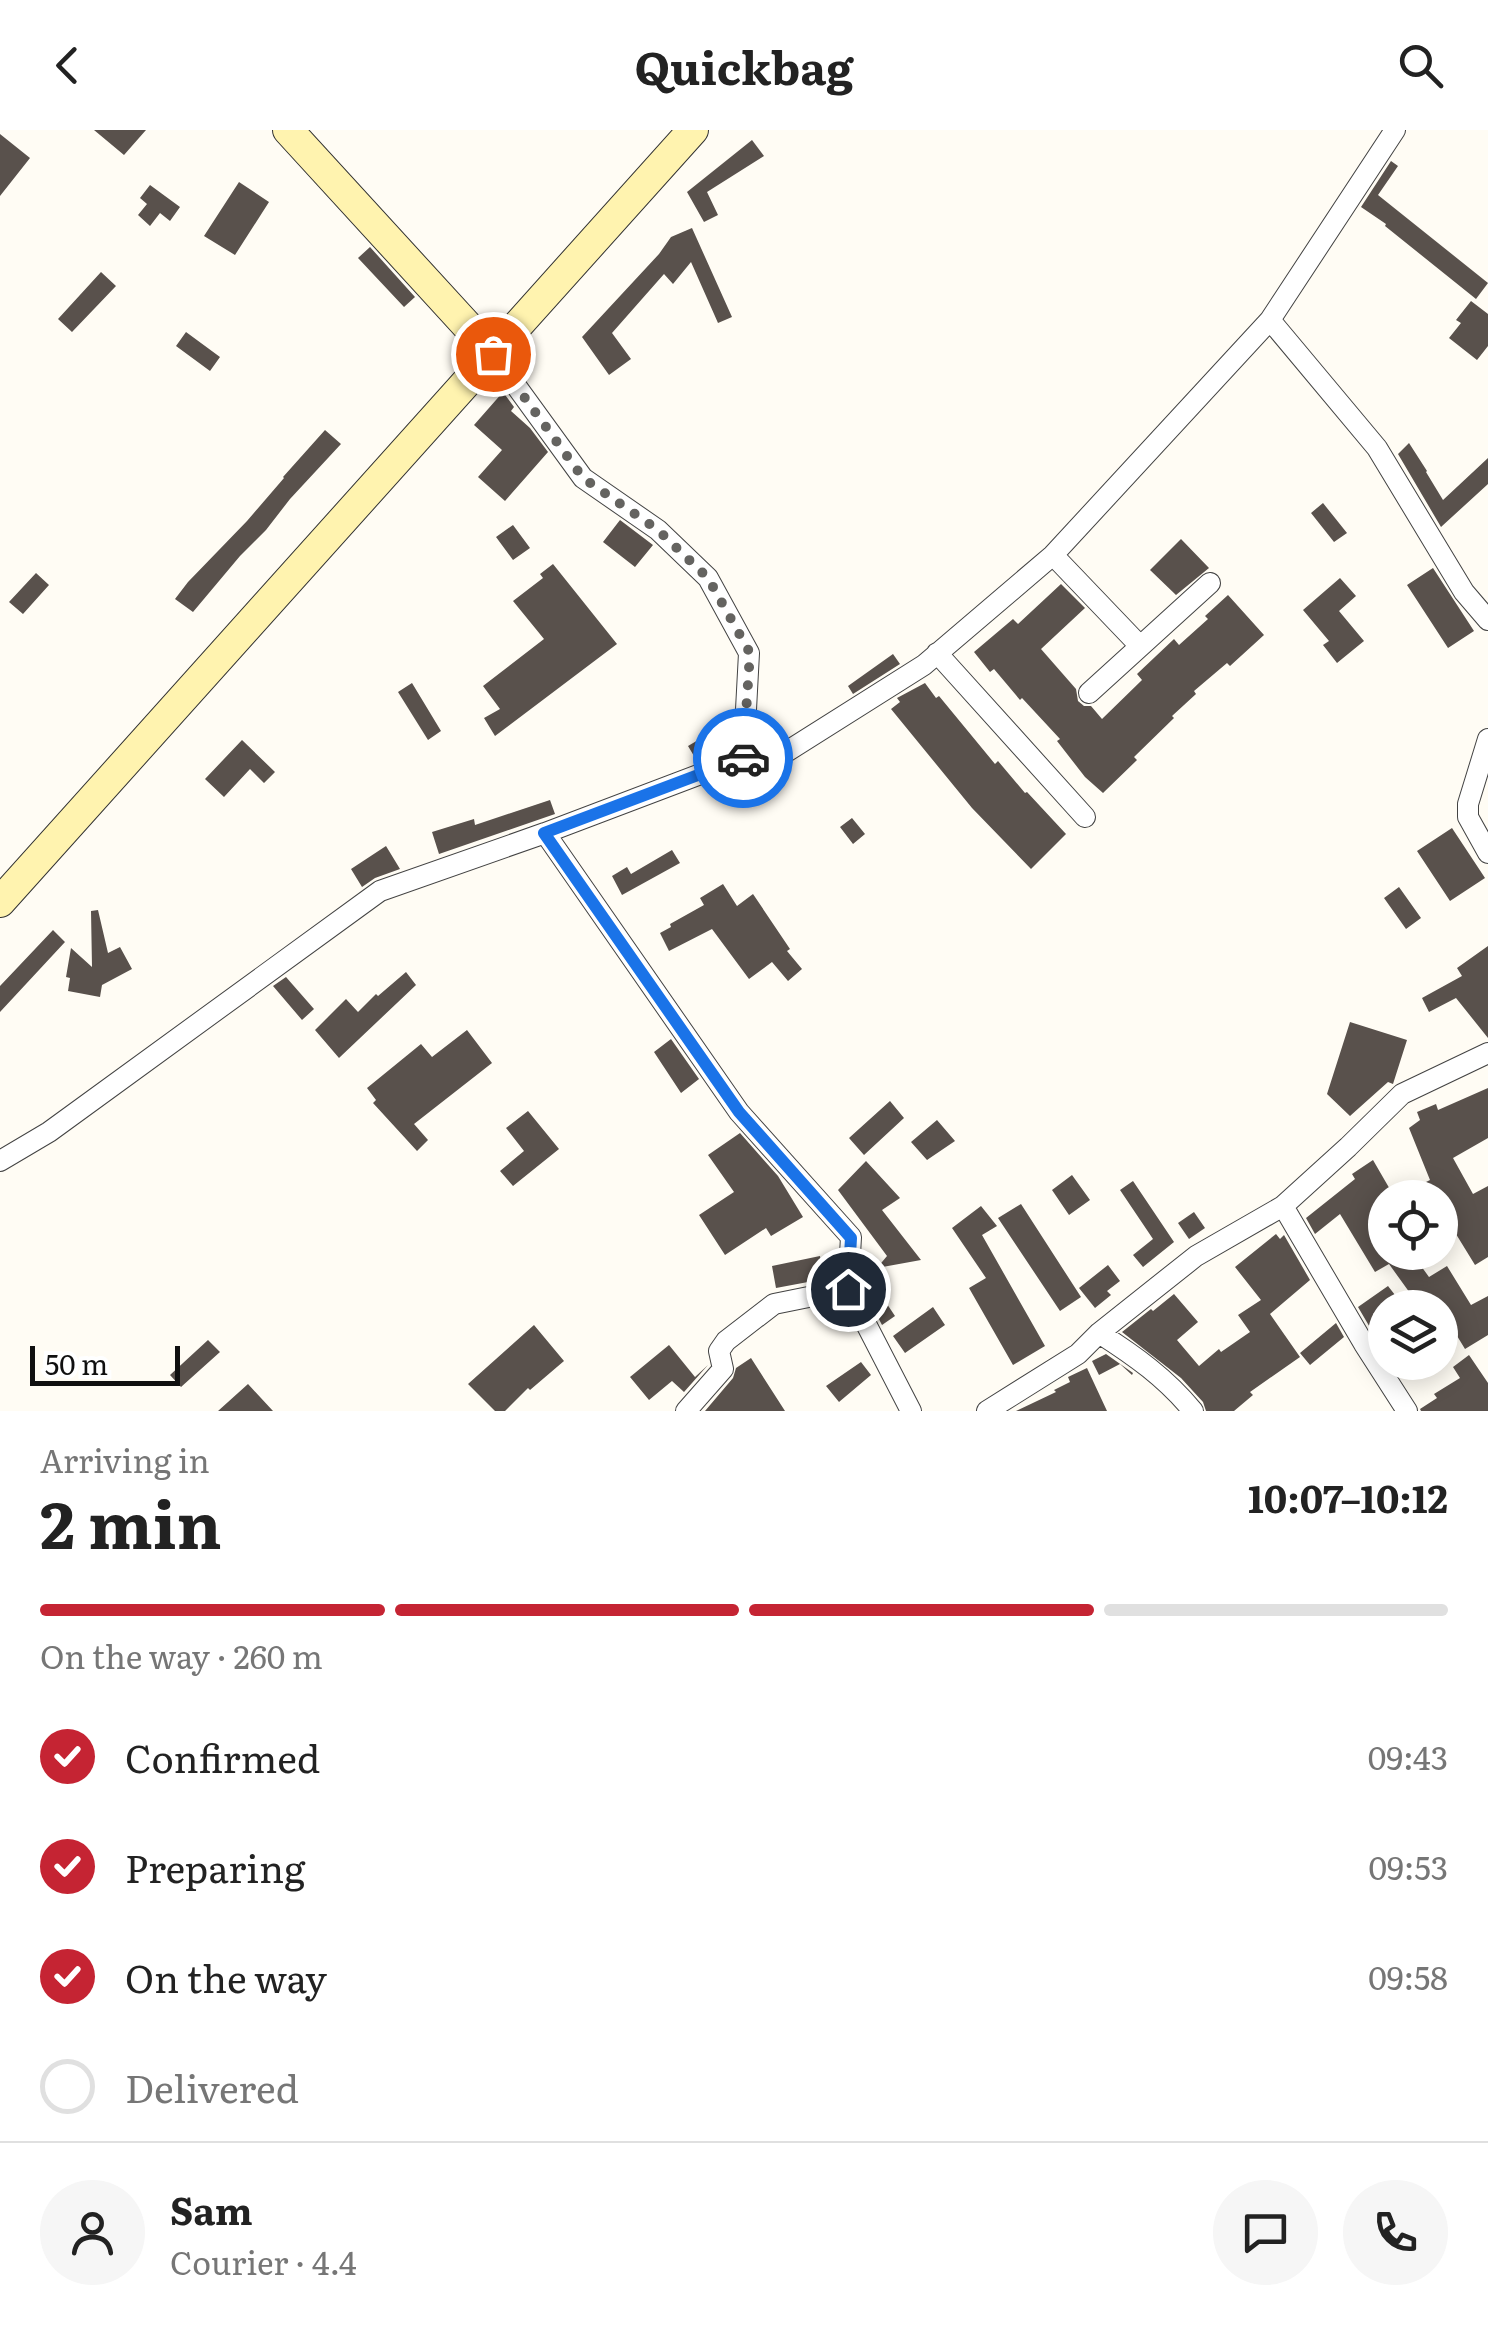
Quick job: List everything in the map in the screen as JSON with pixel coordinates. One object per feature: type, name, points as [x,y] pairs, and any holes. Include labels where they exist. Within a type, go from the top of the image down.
[{"type":"main road","points":[[288,130],[493,354]]},
{"type":"main road","points":[[0,902],[693,130]]},
{"type":"street","points":[[0,1161],[49,1132],[380,891],[714,769],[743,766],[756,771],[924,664],[1053,555],[1270,320],[1395,130]]},
{"type":"street","points":[[1270,320],[1378,448],[1464,592],[1488,620]]},
{"type":"street","points":[[493,354],[583,478],[658,530],[708,578],[750,653],[743,766]]},
{"type":"street","points":[[1053,555],[1140,646]]},
{"type":"street","points":[[1090,693],[1210,582]]},
{"type":"street","points":[[937,653],[1085,817]]},
{"type":"street","points":[[1488,738],[1468,804],[1468,817],[1488,853]]},
{"type":"street","points":[[544,833],[739,1112],[851,1238],[848,1289],[911,1411]]},
{"type":"street","points":[[987,1411],[1078,1354],[1196,1256],[1283,1206],[1402,1094],[1488,1054]]},
{"type":"street","points":[[1283,1206],[1407,1411]]},
{"type":"street","points":[[686,1411],[723,1369],[719,1350],[726,1341],[774,1304],[848,1289]]},
{"type":"street","points":[[1099,1333],[1141,1360],[1174,1388],[1193,1411]]},
{"type":"building","points":[[94,130],[146,130],[124,155]]},
{"type":"building","points":[[0,134],[30,158],[0,196]]},
{"type":"building","points":[[752,140],[764,156],[707,192],[718,215],[704,222],[687,192]]},
{"type":"building","points":[[1391,161],[1398,166],[1378,195],[1488,283],[1476,299],[1361,207]]},
{"type":"building","points":[[239,182],[269,202],[235,255],[204,236]]},
{"type":"building","points":[[150,185],[180,207],[170,221],[160,213],[150,226],[138,215],[147,204],[140,198]]},
{"type":"building","points":[[692,228],[732,317],[718,323],[691,262],[673,284],[664,274],[612,333],[631,359],[609,375],[582,337],[671,237]]},
{"type":"building","points":[[370,247],[415,297],[404,307],[358,258]]},
{"type":"building","points":[[101,272],[116,286],[72,332],[58,319]]},
{"type":"building","points":[[1471,301],[1488,314],[1488,346],[1477,360],[1449,338],[1461,323],[1456,320]]},
{"type":"building","points":[[186,332],[220,357],[210,371],[176,346]]},
{"type":"building","points":[[503,392],[514,407],[511,411],[548,452],[505,501],[478,477],[502,450],[474,425]]},
{"type":"building","points":[[325,430],[341,444],[266,530],[193,612],[175,599],[247,521]]},
{"type":"building","points":[[1409,443],[1443,500],[1488,458],[1488,484],[1441,527],[1398,454]]},
{"type":"building","points":[[1323,503],[1347,533],[1334,542],[1311,513]]},
{"type":"building","points":[[620,520],[653,545],[635,567],[603,542]]},
{"type":"building","points":[[513,525],[530,548],[513,560],[496,537]]},
{"type":"building","points":[[1181,539],[1209,568],[1176,595],[1150,570]]},
{"type":"building","points":[[553,564],[617,644],[495,736],[484,718],[500,709],[483,686],[544,639],[513,601],[543,578],[540,574]]},
{"type":"building","points":[[1433,568],[1474,631],[1448,648],[1407,585]]},
{"type":"building","points":[[36,573],[49,585],[23,614],[9,602]]},
{"type":"building","points":[[1340,578],[1356,596],[1339,611],[1364,641],[1337,663],[1323,645],[1329,641],[1303,610]]},
{"type":"building","points":[[1061,584],[1085,608],[1041,649],[1076,689],[1078,701],[1091,706],[1102,719],[1142,680],[1137,674],[1174,639],[1179,645],[1228,595],[1264,635],[1194,691],[1196,694],[1103,793],[1085,777],[1057,741],[1060,739],[974,652],[1013,619],[1018,624]]},
{"type":"building","points":[[893,654],[900,664],[853,694],[848,686]]},
{"type":"building","points":[[412,683],[441,731],[428,740],[398,692]]},
{"type":"building","points":[[925,683],[995,764],[998,761],[1066,834],[1031,869],[972,808],[891,709],[900,702],[897,698]]},
{"type":"building","points":[[705,736],[714,751],[697,761],[688,746]]},
{"type":"building","points":[[242,740],[275,772],[264,783],[250,769],[224,797],[205,779]]},
{"type":"building","points":[[550,800],[555,814],[439,854],[432,832],[474,819],[475,825]]},
{"type":"building","points":[[852,818],[865,834],[853,844],[840,827]]},
{"type":"building","points":[[1452,828],[1485,878],[1450,901],[1417,851]]},
{"type":"building","points":[[386,846],[400,869],[362,887],[351,869]]},
{"type":"building","points":[[672,850],[680,863],[622,895],[612,876],[627,867],[631,874]]},
{"type":"building","points":[[723,884],[737,906],[753,894],[790,949],[787,951],[802,969],[788,981],[772,962],[749,979],[712,929],[669,951],[660,933],[704,905],[700,898]]},
{"type":"building","points":[[1399,887],[1421,918],[1406,929],[1384,898]]},
{"type":"building","points":[[98,910],[108,953],[120,947],[132,969],[102,985],[100,997],[68,991],[70,978],[66,977],[71,948],[92,967],[91,911]]},
{"type":"building","points":[[53,930],[65,942],[0,1012],[0,986]]},
{"type":"building","points":[[1488,946],[1488,1038],[1456,998],[1429,1012],[1422,998],[1462,976],[1457,968]]},
{"type":"building","points":[[406,972],[416,985],[339,1058],[315,1030],[346,999],[358,1012]]},
{"type":"building","points":[[286,977],[314,1009],[302,1020],[273,986]]},
{"type":"building","points":[[1350,1022],[1407,1040],[1393,1084],[1388,1082],[1350,1116],[1327,1094]]},
{"type":"building","points":[[467,1030],[492,1063],[414,1124],[428,1140],[417,1151],[373,1103],[376,1100],[367,1088],[421,1044],[432,1057]]},
{"type":"building","points":[[671,1039],[699,1079],[681,1093],[654,1052]]},
{"type":"building","points":[[1488,1088],[1488,1138],[1453,1158],[1473,1194],[1488,1186],[1488,1257],[1475,1265],[1458,1237],[1458,1180],[1430,1180],[1409,1128],[1420,1120],[1417,1112],[1436,1104],[1438,1110]]},
{"type":"building","points":[[890,1101],[904,1118],[864,1155],[849,1138]]},
{"type":"building","points":[[528,1111],[559,1149],[513,1186],[500,1171],[524,1151],[506,1128]]},
{"type":"building","points":[[937,1120],[955,1141],[927,1160],[911,1142]]},
{"type":"building","points":[[740,1133],[778,1176],[803,1217],[771,1236],[766,1228],[725,1255],[699,1215],[734,1192],[708,1155]]},
{"type":"building","points":[[1373,1160],[1385,1180],[1368,1180],[1368,1260],[1340,1214],[1315,1234],[1306,1218],[1355,1179],[1352,1174]]},
{"type":"building","points":[[866,1161],[900,1198],[882,1210],[921,1260],[877,1268],[887,1256],[838,1190]]},
{"type":"building","points":[[1072,1175],[1090,1200],[1069,1215],[1052,1190]]},
{"type":"building","points":[[1133,1181],[1174,1242],[1143,1267],[1133,1255],[1153,1239],[1120,1190]]},
{"type":"building","points":[[1021,1204],[1081,1297],[1060,1311],[998,1218]]},
{"type":"building","points":[[981,1206],[997,1226],[982,1235],[1045,1346],[1013,1365],[969,1288],[986,1278],[952,1228]]},
{"type":"building","points":[[1194,1212],[1205,1228],[1189,1239],[1178,1223]]},
{"type":"building","points":[[1276,1234],[1280,1239],[1284,1235],[1310,1280],[1270,1314],[1300,1357],[1250,1392],[1253,1395],[1234,1411],[1206,1411],[1203,1402],[1181,1378],[1122,1332],[1174,1294],[1198,1322],[1177,1340],[1199,1366],[1219,1349],[1221,1352],[1250,1332],[1238,1315],[1261,1300],[1235,1267]]},
{"type":"building","points":[[820,1256],[824,1279],[776,1288],[772,1266]]},
{"type":"building","points":[[1108,1265],[1120,1281],[1095,1308],[1079,1288]]},
{"type":"building","points":[[1393,1270],[1424,1270],[1429,1277],[1449,1270],[1471,1305],[1488,1296],[1488,1335],[1465,1349],[1458,1337],[1458,1290],[1408,1290]]},
{"type":"building","points":[[877,1289],[895,1316],[882,1325],[867,1296]]},
{"type":"building","points":[[1368,1300],[1368,1324],[1358,1307]]},
{"type":"building","points":[[933,1307],[945,1325],[905,1353],[893,1336]]},
{"type":"building","points":[[1336,1323],[1344,1337],[1310,1365],[1300,1353]]},
{"type":"building","points":[[534,1325],[564,1361],[505,1411],[495,1411],[468,1384]]},
{"type":"building","points":[[208,1340],[220,1352],[181,1387],[170,1375]]},
{"type":"building","points":[[669,1345],[695,1377],[708,1365],[684,1392],[672,1381],[649,1400],[630,1377]]},
{"type":"building","points":[[1106,1354],[1133,1373],[1132,1375],[1120,1364],[1099,1375],[1092,1361]]},
{"type":"building","points":[[1469,1355],[1488,1383],[1488,1411],[1421,1411],[1437,1398],[1434,1394],[1460,1378],[1458,1363]]},
{"type":"building","points":[[751,1358],[785,1411],[705,1411],[733,1378],[736,1368]]},
{"type":"building","points":[[861,1362],[871,1375],[839,1402],[826,1386]]},
{"type":"building","points":[[1087,1368],[1107,1411],[1016,1411],[1056,1392],[1070,1382],[1068,1377]]},
{"type":"building","points":[[248,1384],[273,1411],[218,1411]]},
{"type":"way so far","points":[[493,354],[583,478],[658,530],[708,578],[750,653],[743,758]]},
{"type":"route","points":[[743,758],[743,766],[714,769],[544,833],[739,1112],[851,1238],[848,1289]]}]
